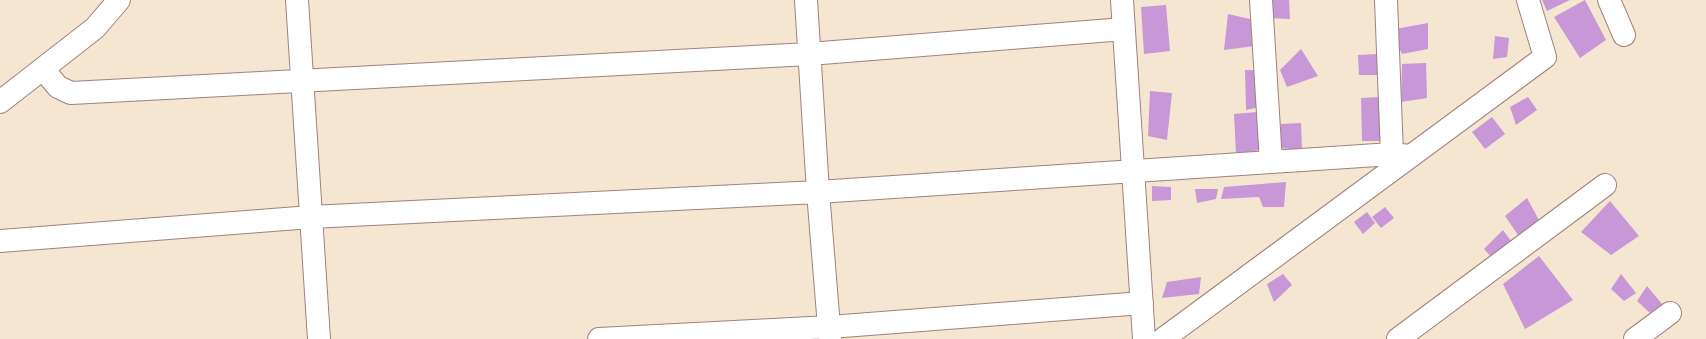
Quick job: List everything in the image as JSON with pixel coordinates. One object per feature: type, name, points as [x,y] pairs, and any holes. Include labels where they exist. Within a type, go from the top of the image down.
[{"type":"street","points":[[0,102],[95,28],[119,0]]},
{"type":"street","points":[[297,0],[319,339]]},
{"type":"street","points":[[806,0],[818,192],[834,335]]},
{"type":"street","points":[[1122,0],[1144,339]]},
{"type":"street","points":[[1261,0],[1271,162]]},
{"type":"street","points":[[1386,0],[1401,155]]},
{"type":"street","points":[[1163,339],[1401,155],[1545,57],[1528,0]]},
{"type":"street","points":[[1609,0],[1624,35]]},
{"type":"street","points":[[43,69],[58,87],[71,93],[809,54],[1124,29]]},
{"type":"street","points":[[0,241],[311,217],[818,192],[1271,162],[1401,155]]},
{"type":"street","points":[[1398,339],[1605,185]]},
{"type":"street","points":[[599,339],[834,335],[1142,303]]},
{"type":"street","points":[[1635,339],[1670,313]]},
{"type":"building","points":[[1269,0],[1289,0],[1290,19],[1268,18]]},
{"type":"building","points":[[1542,0],[1570,0],[1547,11]]},
{"type":"building","points":[[1585,0],[1606,40],[1580,58],[1554,17]]},
{"type":"building","points":[[1166,5],[1170,51],[1144,54],[1141,7]]},
{"type":"building","points":[[1228,14],[1254,20],[1255,46],[1224,50]]},
{"type":"building","points":[[1428,23],[1428,49],[1402,54],[1390,30]]},
{"type":"building","points":[[1495,36],[1509,38],[1507,57],[1493,59]]},
{"type":"building","points":[[1301,49],[1318,76],[1287,87],[1280,70]]},
{"type":"building","points":[[1378,54],[1385,75],[1359,75],[1358,55]]},
{"type":"building","points":[[1426,63],[1427,98],[1401,102],[1402,64]]},
{"type":"building","points":[[1245,70],[1256,70],[1256,108],[1246,110]]},
{"type":"building","points":[[1150,91],[1172,93],[1167,140],[1148,136]]},
{"type":"building","points":[[1381,97],[1383,141],[1362,141],[1361,98]]},
{"type":"building","points":[[1528,97],[1537,110],[1516,125],[1510,107]]},
{"type":"building","points":[[1257,112],[1260,150],[1236,154],[1234,114]]},
{"type":"building","points":[[1492,117],[1505,134],[1485,149],[1472,132]]},
{"type":"building","points":[[1301,123],[1302,150],[1280,148],[1281,124]]},
{"type":"building","points":[[1286,182],[1284,207],[1263,207],[1259,197],[1221,199],[1224,187]]},
{"type":"building","points":[[1152,186],[1171,187],[1171,200],[1152,201]]},
{"type":"building","points":[[1195,189],[1218,189],[1216,199],[1197,203]]},
{"type":"building","points":[[1527,198],[1539,220],[1518,235],[1505,216]]},
{"type":"building","points":[[1610,201],[1639,236],[1611,255],[1581,232]]},
{"type":"building","points":[[1385,207],[1394,218],[1381,228],[1372,217]]},
{"type":"building","points":[[1367,212],[1375,223],[1363,234],[1354,222]]},
{"type":"building","points":[[1503,230],[1511,241],[1491,257],[1484,249]]},
{"type":"building","points":[[1539,256],[1573,300],[1525,329],[1503,284]]},
{"type":"building","points":[[1283,274],[1292,285],[1274,302],[1267,284]]},
{"type":"building","points":[[1621,274],[1636,293],[1624,301],[1611,289]]},
{"type":"building","points":[[1201,277],[1199,294],[1162,298],[1167,282]]},
{"type":"building","points":[[1647,286],[1662,304],[1650,313],[1637,301]]}]
